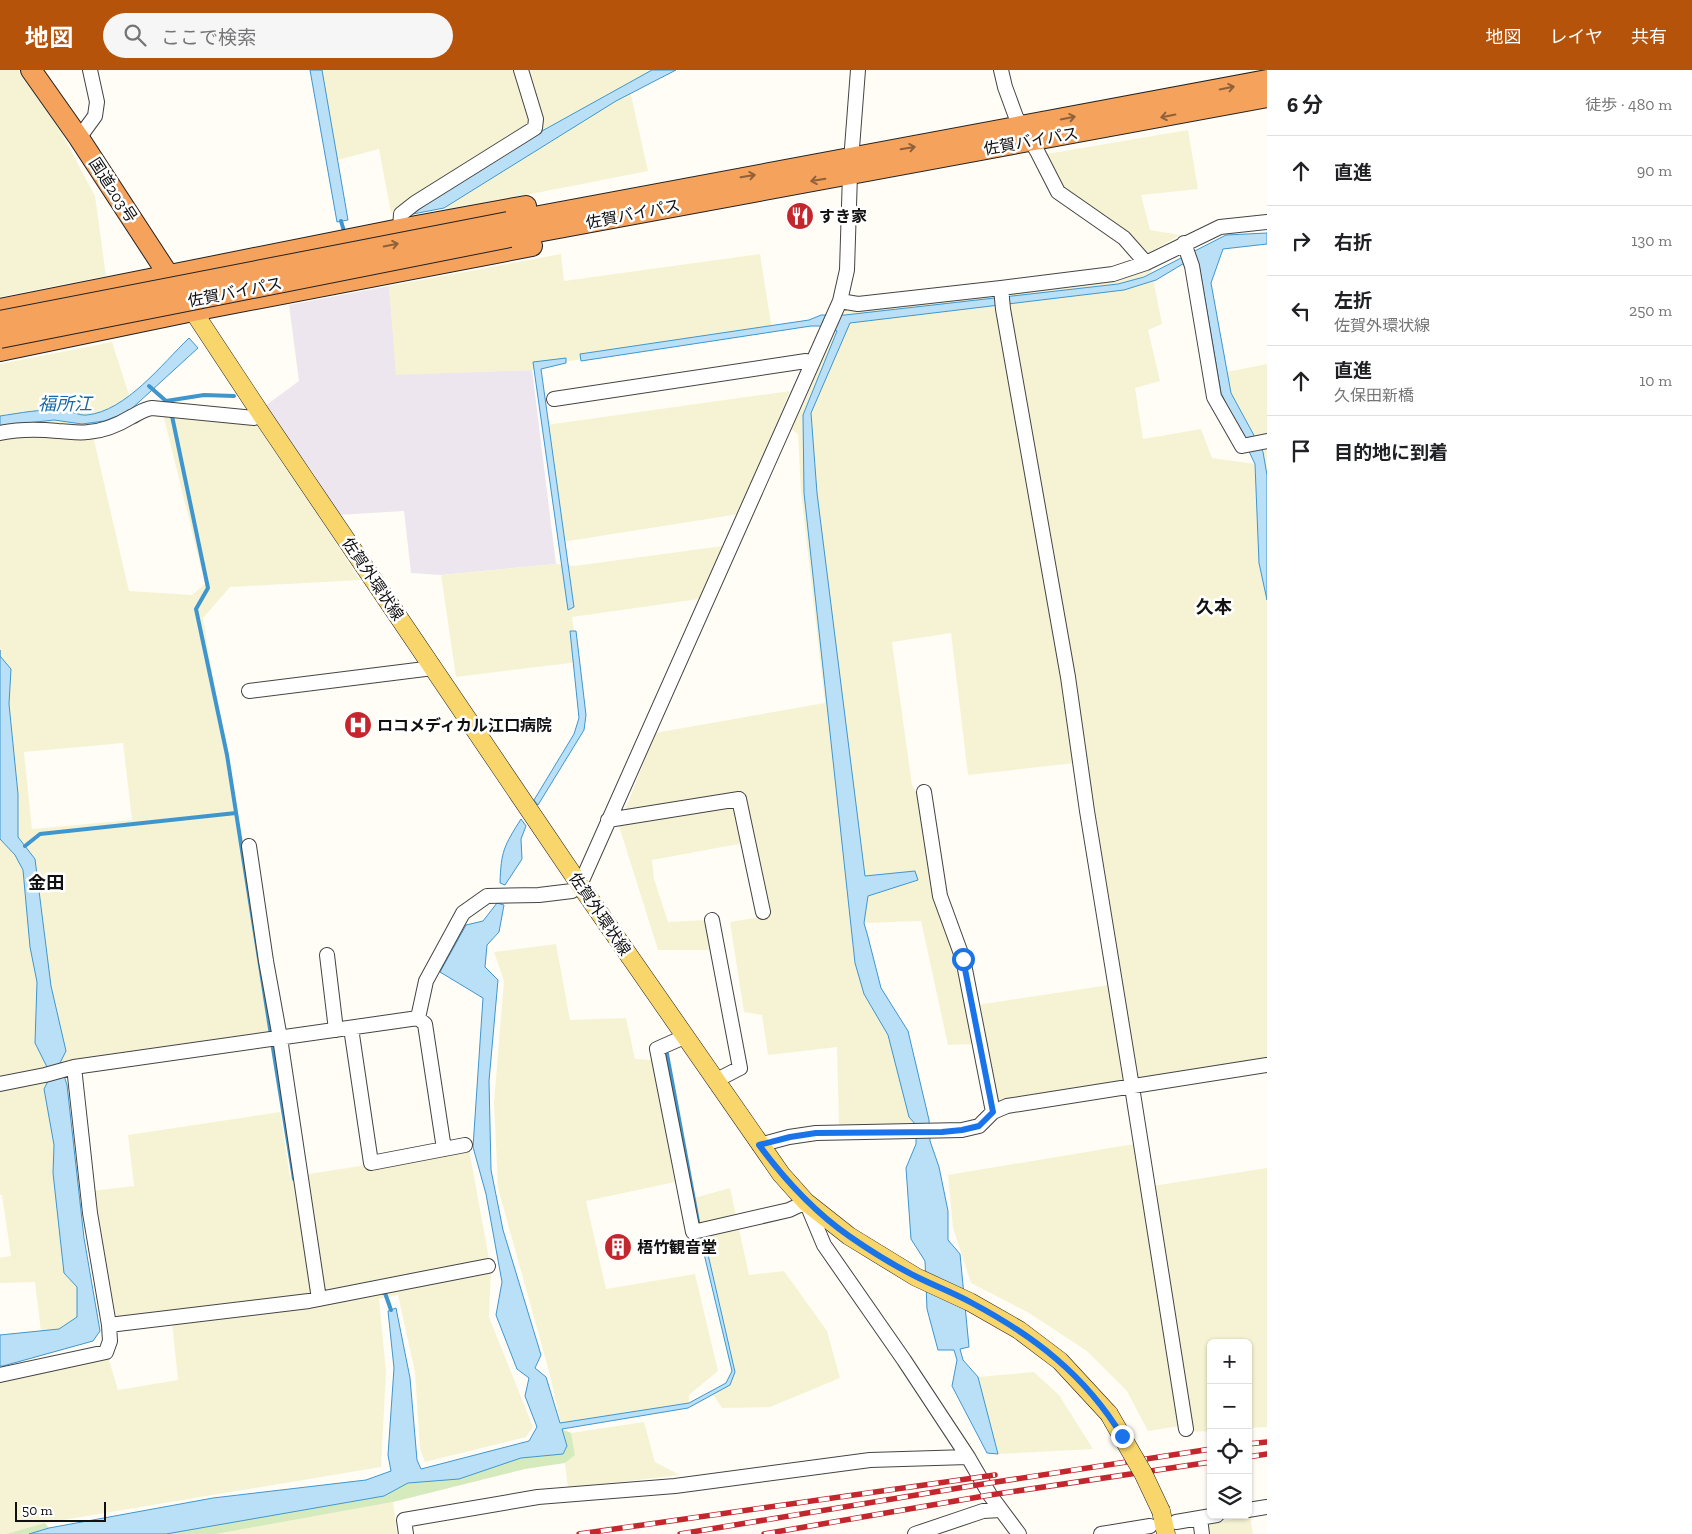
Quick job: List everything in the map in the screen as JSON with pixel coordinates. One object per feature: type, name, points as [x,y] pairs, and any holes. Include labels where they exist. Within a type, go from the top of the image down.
[{"type":"highway","name":"国道203号","points":[[31,70],[79,138],[194,311]]},
{"type":"highway","name":"佐賀バイパス","points":[[1027,134],[1267,80]]},
{"type":"highway","name":"佐賀バイパス","points":[[0,321],[509,230],[1027,134],[1267,97]]},
{"type":"highway","points":[[0,309],[400,229],[657,183],[701,193]]},
{"type":"highway","points":[[0,350],[658,221],[701,193]]},
{"type":"highway","name":"佐賀バイパス","points":[[0,338],[509,230]]},
{"type":"main road","name":"佐賀外環状線","points":[[194,311],[261,414],[580,885],[759,1145],[781,1174],[806,1202],[849,1236],[916,1277],[970,1302],[1020,1330],[1060,1361],[1109,1414],[1143,1472],[1171,1528]]},
{"type":"street","points":[[79,138],[95,116],[97,102],[90,70]]},
{"type":"street","points":[[400,229],[401,214],[415,203],[535,128],[536,119],[521,70]]},
{"type":"street","points":[[418,1018],[426,981],[463,913],[487,896],[556,893],[572,891],[580,885],[838,306],[847,270],[851,166],[858,70]]},
{"type":"street","points":[[1001,70],[1016,117],[1058,192],[1124,238],[1146,263]]},
{"type":"street","points":[[838,306],[1002,297],[1113,274],[1185,247],[1220,227],[1267,222]]},
{"type":"street","points":[[1185,247],[1192,266],[1214,397],[1242,446],[1265,441]]},
{"type":"street","points":[[1002,297],[1068,677],[1087,811],[1186,1429]]},
{"type":"street","points":[[554,399],[806,362],[812,364]]},
{"type":"street","points":[[0,434],[10,431],[30,430],[86,433],[101,430],[132,417],[142,410],[152,408],[254,418],[261,414]]},
{"type":"street","points":[[249,690],[433,668]]},
{"type":"street","points":[[924,792],[940,896],[963,959],[993,1112]]},
{"type":"street","points":[[608,820],[739,799],[763,912]]},
{"type":"street","points":[[249,846],[266,962],[274,1039],[314,1300]]},
{"type":"street","points":[[712,920],[740,1068],[715,1081]]},
{"type":"street","points":[[327,955],[336,1030]]},
{"type":"street","points":[[0,1084],[46,1076],[70,1069],[418,1018],[425,1024],[444,1149]]},
{"type":"street","points":[[351,1028],[371,1163],[465,1145]]},
{"type":"street","points":[[684,1037],[657,1048],[699,1230],[790,1210],[806,1202],[824,1245],[909,1367],[1000,1510],[1019,1534]]},
{"type":"street","points":[[759,1145],[816,1133],[962,1130],[979,1126],[993,1112],[1007,1106],[1267,1065]]},
{"type":"street","points":[[0,1375],[106,1352],[110,1341],[110,1329],[90,1213],[70,1069]]},
{"type":"street","points":[[110,1329],[314,1300],[488,1266]]},
{"type":"street","points":[[406,1534],[404,1520],[538,1497],[675,1486],[870,1460],[968,1457]]},
{"type":"street","points":[[1252,1509],[1267,1507]]},
{"type":"street","points":[[915,1534],[958,1518],[984,1511],[1000,1510]]},
{"type":"street","points":[[1171,1528],[1207,1517]]},
{"type":"street","points":[[1200,1518],[1202,1534]]},
{"type":"street","points":[[1101,1534],[1150,1526]]},
{"type":"shaded area","points":[[0,70],[18,70],[62,134],[95,196],[106,276],[0,297]]},
{"type":"shaded area","points":[[317,70],[657,70],[629,86],[648,171],[449,210],[438,201],[391,213],[379,149],[334,161]]},
{"type":"shaded area","points":[[1188,130],[1198,189],[1141,195],[1150,230],[1180,235],[1146,254],[1055,196],[1035,156]]},
{"type":"shaded area","points":[[561,254],[564,281],[760,254],[772,330],[537,366],[532,370],[396,375],[389,286]]},
{"type":"shaded area","points":[[1151,268],[1162,324],[1148,330],[1160,381],[1135,388],[1143,439],[1201,429],[1212,458],[1255,464],[1259,563],[1267,600],[1267,1069],[991,1114],[976,1044],[948,1045],[921,921],[864,923],[867,973],[921,1127],[839,1127],[837,1047],[768,1055],[762,1015],[744,1012],[730,922],[760,917],[744,843],[652,860],[654,879],[668,922],[707,920],[715,950],[658,950],[619,826],[655,733],[825,703],[801,492],[798,434],[791,429],[845,311],[1119,279]],"holes":[[[951,633],[968,775],[1075,763],[1109,985],[977,1005],[933,884],[922,802],[912,785],[892,642]]]},
{"type":"shaded area","points":[[389,286],[397,374],[532,370],[556,564],[441,575],[411,573],[404,511],[338,515],[314,474],[265,406],[299,381],[289,305]]},
{"type":"shaded area","points":[[112,342],[138,423],[94,440],[129,591],[192,595],[205,584],[163,414],[257,422],[360,580],[230,587],[203,618],[273,1033],[54,1065],[86,1321],[42,1340],[35,1282],[0,1283],[0,1258],[11,1256],[2,1195],[0,1195],[0,364]],"holes":[[[123,743],[132,820],[32,829],[24,752]]]},
{"type":"shaded area","points":[[1267,364],[1267,475],[1263,452],[1231,393],[1227,372]]},
{"type":"shaded area","points":[[790,391],[739,514],[562,542],[546,425]]},
{"type":"shaded area","points":[[723,546],[699,599],[572,617],[578,662],[456,677],[441,575],[556,564],[574,566]]},
{"type":"shaded area","points":[[556,944],[570,1020],[626,1018],[635,1059],[652,1060],[675,1182],[586,1201],[606,1289],[695,1274],[718,1371],[689,1395],[689,1403],[561,1424],[550,1375],[498,1188],[494,1103],[504,981],[494,952]]},
{"type":"shaded area","points":[[280,1112],[290,1177],[469,1149],[491,1270],[489,1317],[533,1427],[526,1437],[425,1462],[420,1449],[415,1372],[398,1295],[379,1299],[386,1372],[381,1467],[45,1523],[0,1534],[0,1382],[108,1357],[118,1390],[178,1380],[171,1314],[113,1319],[92,1191],[134,1186],[128,1135]]},
{"type":"shaded area","points":[[1134,1144],[1140,1188],[1267,1168],[1267,1427],[1252,1428],[1252,1339],[1207,1339],[1207,1431],[1190,1432],[1181,1426],[1148,1431],[1127,1391],[1087,1351],[1029,1313],[971,1283],[953,1228],[948,1175]]},
{"type":"shaded area","points":[[730,1188],[749,1275],[784,1271],[827,1331],[840,1378],[770,1407],[722,1408],[712,1393],[729,1384],[733,1370],[694,1198]]},
{"type":"shaded area","points":[[1034,1372],[1059,1395],[1093,1449],[998,1454],[978,1377]]},
{"type":"shaded area","points":[[644,1422],[655,1462],[680,1475],[568,1488],[565,1463],[575,1455],[571,1433]]},
{"type":"shaded area","points":[[393,1502],[397,1534],[216,1534]]},
{"type":"shaded area","points":[[1235,1519],[1250,1519],[1253,1534],[1206,1534],[1205,1525]]},
{"type":"green space","points":[[562,1429],[571,1433],[575,1455],[565,1463],[525,1469],[393,1502],[216,1534],[166,1534],[384,1496],[408,1483],[459,1479],[521,1458],[563,1454],[567,1446]]},
{"type":"green space","points":[[45,1523],[49,1528],[29,1534],[6,1534]]},
{"type":"water","points":[[310,70],[322,70],[348,220],[337,222]]},
{"type":"water","points":[[652,70],[676,70],[616,101],[444,208],[413,214],[442,192],[542,131]]},
{"type":"water","points":[[1267,233],[1267,244],[1223,249],[1211,283],[1231,393],[1263,452],[1267,475],[1267,600],[1259,563],[1255,464],[1221,393],[1199,264],[1194,260],[1186,262],[1156,280],[1124,290],[850,323],[811,413],[817,493],[865,876],[915,871],[918,880],[868,896],[864,923],[881,988],[908,1031],[929,1120],[930,1141],[939,1167],[948,1211],[948,1240],[960,1254],[969,1347],[960,1349],[963,1360],[978,1377],[998,1454],[987,1453],[952,1386],[957,1360],[954,1350],[938,1350],[927,1309],[925,1261],[911,1239],[906,1168],[916,1144],[916,1125],[909,1117],[888,1035],[864,994],[855,963],[804,493],[803,415],[837,331],[819,326],[811,326],[581,361],[580,354],[809,320],[821,315],[845,315],[1118,284],[1144,277],[1226,235]]},
{"type":"water","points":[[189,338],[198,348],[128,412],[104,421],[82,424],[54,420],[0,426],[0,416],[45,410],[61,410],[84,415],[101,412],[129,396],[155,373]]},
{"type":"water","points":[[566,358],[566,363],[541,369],[574,607],[568,610],[533,362]]},
{"type":"water","points":[[570,631],[576,631],[586,715],[584,730],[538,805],[534,800],[574,734],[579,718]]},
{"type":"water","points":[[0,656],[11,669],[9,704],[18,794],[18,837],[35,859],[51,986],[66,1051],[60,1063],[67,1085],[84,1238],[100,1331],[93,1341],[3,1366],[0,1366],[0,1335],[59,1329],[77,1317],[77,1287],[64,1273],[53,1173],[54,1145],[44,1089],[51,1075],[35,1043],[37,982],[30,947],[23,870],[15,855],[0,839]]},
{"type":"water","points":[[521,819],[526,826],[521,839],[522,859],[505,885],[500,883],[504,849]]},
{"type":"water","points":[[497,903],[504,905],[499,932],[487,945],[485,967],[498,980],[489,1081],[491,1170],[503,1230],[541,1355],[535,1368],[546,1377],[560,1423],[689,1403],[726,1383],[732,1371],[700,1237],[704,1237],[735,1372],[730,1385],[688,1408],[562,1429],[567,1446],[563,1454],[521,1458],[459,1479],[408,1483],[384,1496],[166,1534],[29,1534],[49,1528],[213,1498],[366,1480],[391,1471],[388,1455],[394,1368],[388,1311],[396,1308],[410,1378],[417,1460],[421,1469],[529,1441],[537,1427],[525,1396],[529,1378],[517,1369],[496,1315],[502,1282],[486,1194],[473,1147],[483,998],[440,972],[466,925],[483,921]]},
{"type":"waterway","points":[[341,221],[344,231]]},
{"type":"waterway","points":[[149,386],[166,401],[204,395],[234,396]]},
{"type":"waterway","points":[[172,416],[208,588],[196,609],[227,755],[271,1035]]},
{"type":"waterway","points":[[25,846],[40,834],[236,813]]},
{"type":"waterway","points":[[272,1042],[294,1179]]},
{"type":"waterway","points":[[667,1054],[699,1227]]},
{"type":"waterway","points":[[383,1293],[385,1293],[391,1310]]},
{"type":"railway","points":[[1252,1444],[1267,1442]]},
{"type":"railway","points":[[680,1534],[1207,1450]]},
{"type":"railway","points":[[1252,1456],[1267,1454]]},
{"type":"railway","points":[[764,1534],[990,1495],[1207,1463]]},
{"type":"railway","points":[[579,1534],[995,1475]]},
{"type":"place","name":"すき家","points":[[800,216]]},
{"type":"place","name":"ロコメディカル江口病院","points":[[358,725]]},
{"type":"place","name":"梧竹観音堂","points":[[618,1247]]},
{"type":"district","name":"久本","points":[[1214,607]]},
{"type":"district","name":"金田","points":[[46,883]]},
{"type":"route","points":[[963,959],[993,1112],[979,1126],[942,1132],[816,1133],[759,1145],[806,1202],[849,1236],[916,1277],[970,1302],[1020,1330],[1060,1361],[1101,1404],[1122,1436]]},
{"type":"water label","name":"福所江","points":[[65,404]]}]
